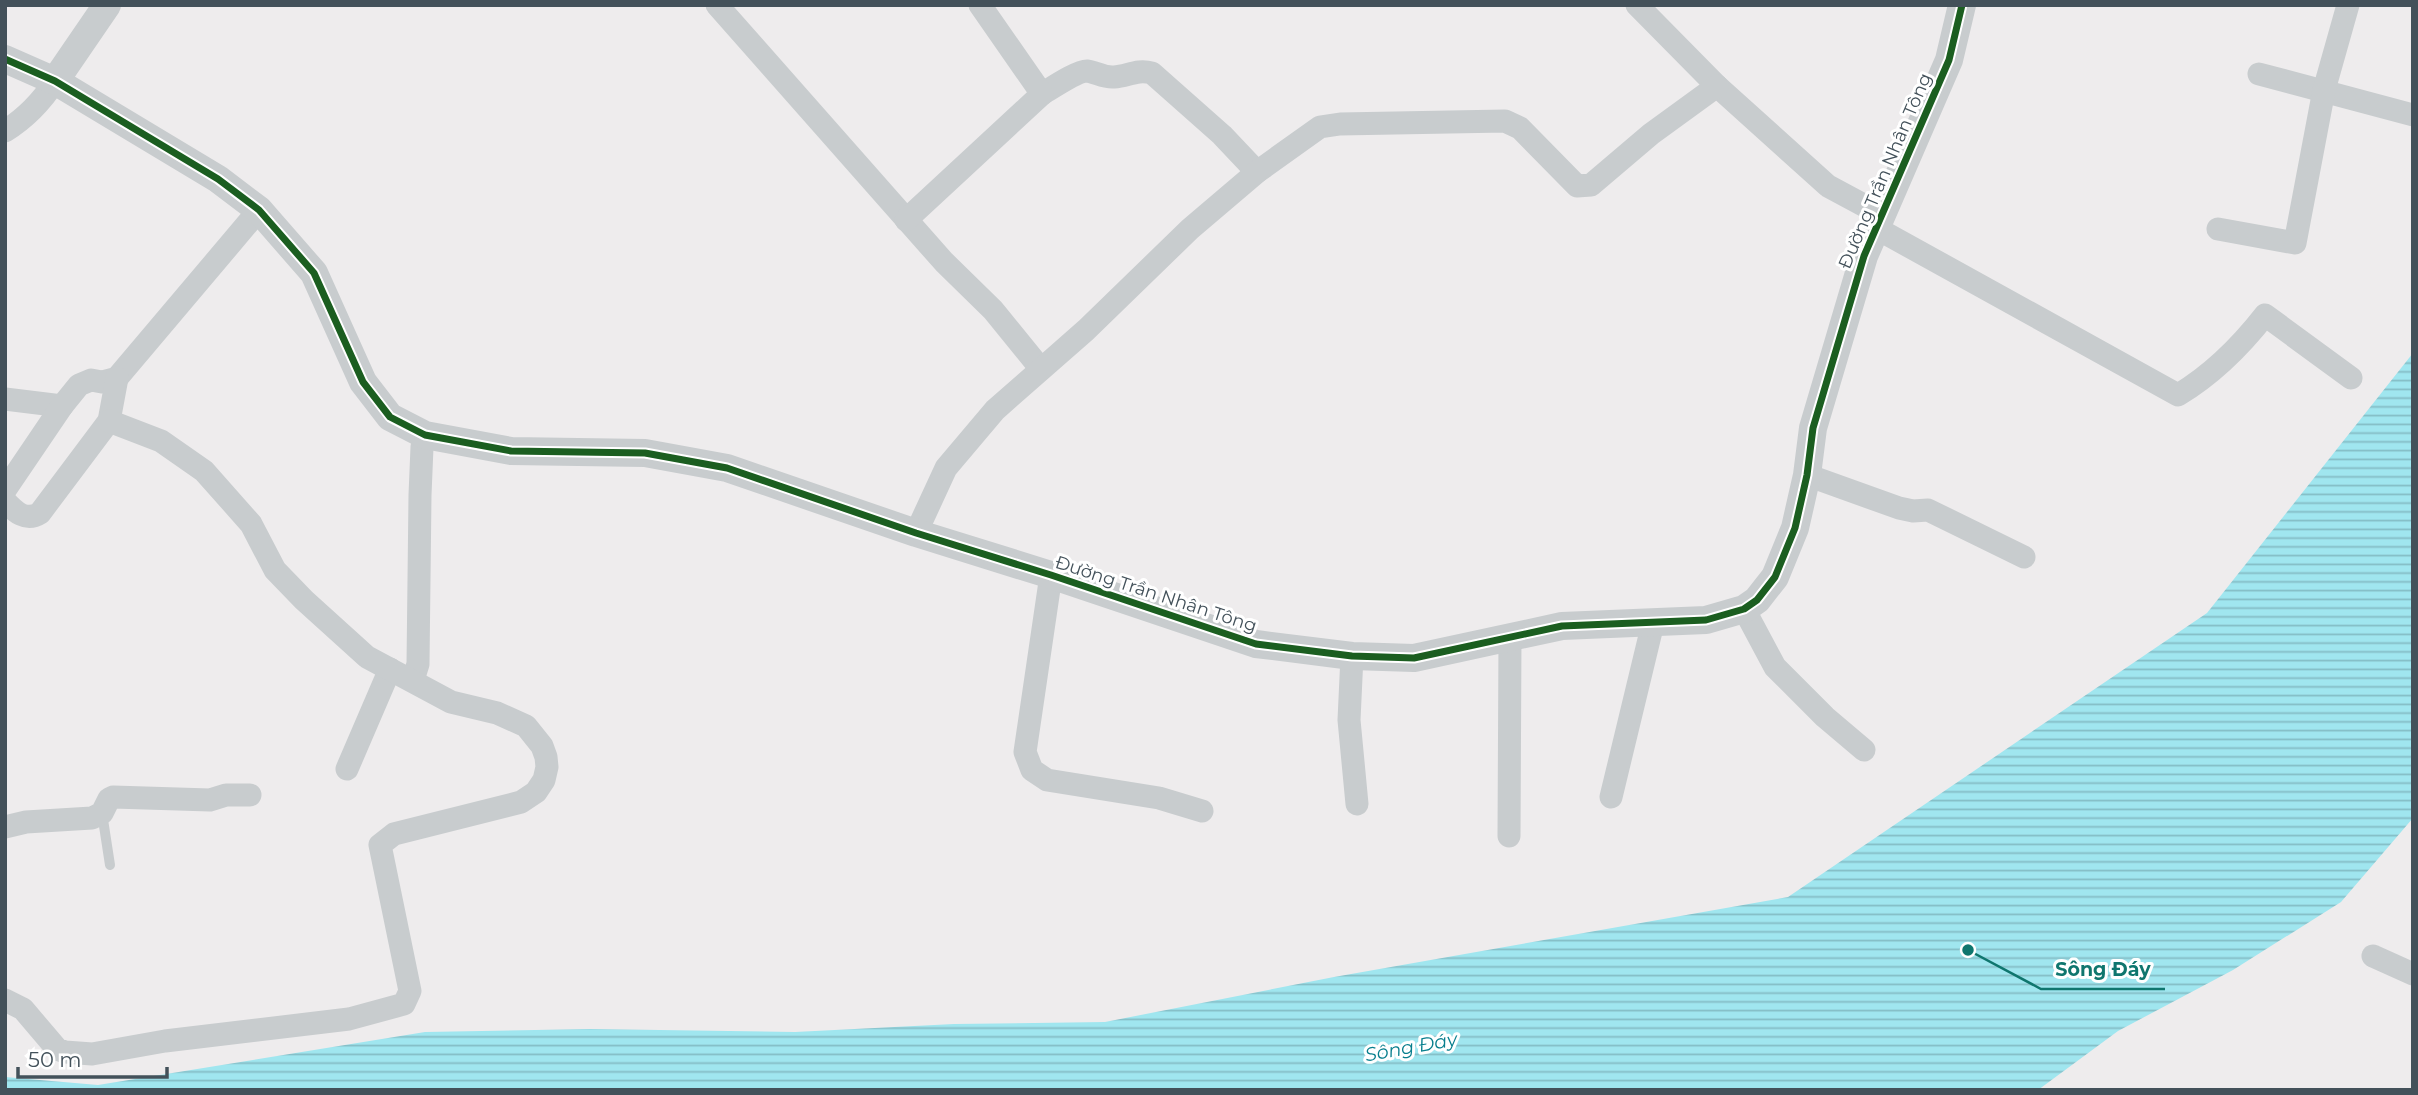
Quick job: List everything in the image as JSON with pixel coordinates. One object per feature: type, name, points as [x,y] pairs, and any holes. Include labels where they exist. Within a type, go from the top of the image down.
[{"type":"street","points":[[5,131],[17,124],[44,97],[107,5]]},
{"type":"street","points":[[717,5],[944,262],[993,310],[1041,369]]},
{"type":"street","points":[[981,5],[1042,94]]},
{"type":"street","points":[[1637,5],[1717,86],[1828,186],[1879,221],[2178,395],[2220,365],[2265,315],[2351,378]]},
{"type":"street","name":"Đường Trần Nhân Tông","points":[[5,59],[55,81],[218,179],[252,219],[314,273],[363,382],[390,417],[425,435],[511,451],[645,453],[727,468],[1256,644],[1352,656],[1414,657],[1562,626],[1706,621],[1744,609],[1757,600],[1775,577],[1796,528],[1813,428],[1864,256],[1949,60],[1962,5]]},
{"type":"street","points":[[2218,229],[2295,243],[2324,90],[2348,5]]},
{"type":"street","points":[[906,220],[1042,94],[1082,71],[1095,72],[1106,77],[1140,70],[1152,73],[1222,135],[1257,172]]},
{"type":"street","points":[[2259,74],[2413,116]]},
{"type":"street","points":[[916,533],[946,468],[995,410],[1086,330],[1190,229],[1257,172],[1320,127],[1340,124],[1505,121],[1520,128],[1577,186],[1591,185],[1651,134],[1717,86]]},
{"type":"street","points":[[5,490],[62,406],[79,386],[91,380],[107,382],[117,378],[252,219]]},
{"type":"street","points":[[5,500],[20,516],[34,517],[40,513],[108,421],[117,378]]},
{"type":"street","points":[[5,399],[62,406]]},
{"type":"street","points":[[5,1000],[23,1009],[57,1049],[92,1054],[165,1041],[348,1019],[404,1004],[410,991],[380,845],[394,834],[521,802],[536,792],[544,780],[547,767],[542,746],[526,726],[496,713],[451,702],[367,657],[275,570],[251,524],[204,471],[167,444],[108,421]]},
{"type":"street","points":[[413,680],[418,664],[419,526],[422,447],[425,435]]},
{"type":"street","points":[[1807,475],[1899,508],[1928,510],[2024,557]]},
{"type":"street","points":[[1051,575],[1026,752],[1032,770],[1047,779],[1159,798],[1202,811]]},
{"type":"street","points":[[1744,609],[1775,667],[1825,717],[1864,750]]},
{"type":"street","points":[[1611,797],[1653,623]]},
{"type":"street","points":[[1509,836],[1510,637]]},
{"type":"street","points":[[1352,656],[1349,720],[1357,804]]},
{"type":"street","points":[[346,769],[390,669]]},
{"type":"street","points":[[5,827],[26,822],[92,818],[102,813],[108,799],[113,797],[211,800],[226,795],[250,794]]},
{"type":"street","points":[[2373,956],[2413,974]]},
{"type":"lane","points":[[102,813],[110,865]]},
{"type":"water","points":[[2413,353],[2413,818],[2341,902],[2233,970],[2118,1031],[2038,1090],[5,1090],[5,1077],[98,1085],[425,1032],[590,1029],[795,1032],[954,1024],[1105,1022],[1334,977],[1788,897],[2207,613]]},
{"type":"cycle path","points":[[5,59],[55,81],[218,179],[259,210],[314,273],[363,382],[390,417],[425,435],[511,451],[645,453],[727,468],[1256,644],[1352,656],[1414,658],[1562,626],[1706,620],[1744,609],[1757,600],[1775,577],[1795,528],[1807,475],[1813,428],[1864,256],[1949,60],[1962,5]]},
{"type":"place","name":"Sông Đáy","points":[[1968,950]]}]
